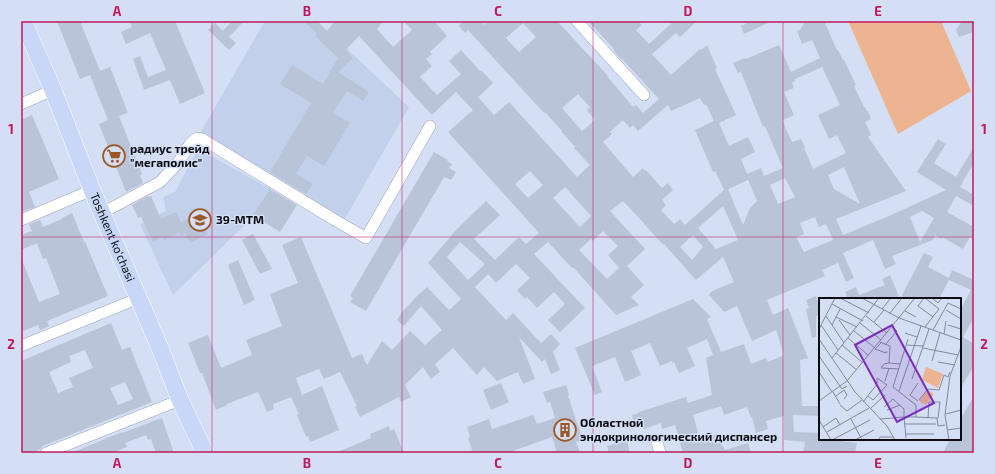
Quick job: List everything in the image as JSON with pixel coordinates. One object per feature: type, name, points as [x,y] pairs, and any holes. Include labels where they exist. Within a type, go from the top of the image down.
[{"type":"main road","name":"Toshkent ko'chasi","points":[[24,21],[92,190],[160,348],[180,400],[205,453]]},
{"type":"street","points":[[577,21],[644,95]]},
{"type":"street","points":[[21,104],[53,90]]},
{"type":"street","points":[[102,213],[160,182],[178,163],[190,144],[198,138],[366,238],[430,126]]},
{"type":"street","points":[[21,220],[92,190]]},
{"type":"street","points":[[21,346],[139,298]]},
{"type":"street","points":[[46,453],[180,400]]},
{"type":"street","points":[[657,442],[660,453]]},
{"type":"shaded area","points":[[265,21],[317,21],[409,107],[344,220],[199,135]]},
{"type":"shaded area","points":[[848,21],[941,21],[971,91],[898,134]]},
{"type":"shaded area","name":"39-MTM","points":[[198,149],[271,189],[255,215],[173,295],[140,224],[166,211],[163,197],[175,192]]},
{"type":"building","points":[[57,21],[80,21],[100,71],[110,67],[128,113],[119,116],[142,174],[140,175],[143,183],[126,192],[99,124],[108,120],[90,75],[80,79]]},
{"type":"building","points":[[130,21],[175,21],[205,93],[180,104],[170,80],[144,90],[133,59],[140,56],[148,77],[166,70],[150,33],[126,44],[121,32],[132,27]]},
{"type":"building","points":[[232,21],[244,21],[229,37],[236,43],[229,50],[208,30],[215,23],[223,31]]},
{"type":"building","points":[[304,21],[317,21],[327,31],[335,21],[383,21],[377,29],[393,47],[412,30],[404,21],[434,21],[447,36],[430,52],[432,54],[426,59],[432,66],[420,77],[437,95],[461,74],[449,61],[461,50],[493,83],[478,97],[494,115],[509,102],[577,177],[590,165],[545,112],[544,113],[468,30],[465,33],[459,26],[461,23],[459,21],[481,21],[484,25],[489,21],[557,21],[608,76],[633,107],[636,105],[643,113],[659,99],[588,21],[638,21],[642,25],[636,30],[649,44],[674,21],[697,21],[680,37],[676,33],[652,54],[671,75],[700,49],[701,50],[707,45],[717,68],[715,69],[736,115],[719,123],[729,146],[748,137],[755,152],[741,159],[747,174],[761,168],[764,176],[783,168],[765,126],[763,127],[741,72],[738,73],[733,63],[779,45],[791,72],[820,58],[812,40],[802,44],[797,31],[800,30],[805,21],[824,21],[837,50],[844,60],[856,85],[854,86],[864,107],[868,111],[871,119],[865,122],[871,135],[868,137],[906,191],[836,219],[843,235],[946,190],[917,172],[938,139],[946,144],[934,163],[956,177],[974,147],[974,163],[960,187],[974,195],[974,206],[956,196],[947,212],[974,227],[974,239],[970,237],[963,249],[942,237],[942,239],[935,235],[933,240],[892,256],[896,264],[885,269],[873,240],[843,253],[854,278],[846,282],[838,263],[822,270],[825,276],[767,300],[773,315],[788,308],[808,358],[800,360],[802,406],[819,406],[819,416],[793,415],[794,432],[819,433],[819,440],[841,440],[857,443],[855,453],[803,453],[805,442],[784,440],[784,416],[766,421],[768,429],[756,433],[752,417],[751,418],[747,407],[724,415],[721,406],[693,415],[700,439],[717,434],[720,444],[725,450],[748,443],[751,453],[683,453],[675,425],[662,429],[661,423],[644,429],[643,424],[635,427],[632,415],[639,412],[686,397],[688,403],[712,395],[706,358],[713,355],[707,339],[687,348],[695,366],[679,373],[674,362],[672,363],[672,361],[660,366],[650,343],[631,351],[641,375],[625,382],[615,357],[592,366],[602,392],[595,395],[575,348],[693,299],[711,317],[707,319],[721,352],[744,344],[751,364],[766,358],[768,362],[784,355],[776,330],[752,341],[737,306],[724,312],[709,295],[712,291],[734,282],[723,257],[696,280],[623,201],[610,211],[645,249],[627,266],[644,285],[631,297],[639,305],[616,315],[573,267],[572,268],[548,242],[534,254],[585,308],[560,332],[548,320],[565,304],[554,292],[537,308],[527,297],[525,299],[517,290],[530,278],[516,264],[496,283],[488,274],[475,287],[506,320],[513,313],[541,343],[551,334],[560,344],[553,352],[560,370],[551,374],[545,359],[542,362],[519,337],[535,379],[523,384],[518,372],[497,381],[484,367],[477,375],[453,348],[435,364],[440,372],[431,379],[423,367],[405,385],[411,397],[401,402],[399,397],[360,417],[355,407],[357,406],[340,372],[324,379],[319,369],[296,378],[302,395],[322,386],[339,430],[310,442],[308,436],[306,437],[297,415],[299,414],[291,397],[273,404],[274,409],[267,412],[258,392],[216,410],[202,373],[200,373],[188,343],[208,335],[221,368],[252,355],[246,340],[282,326],[270,294],[298,283],[282,245],[301,237],[352,358],[362,354],[367,365],[382,341],[392,350],[410,331],[425,345],[442,330],[421,306],[404,326],[397,320],[402,312],[427,287],[449,310],[461,299],[428,263],[452,234],[486,201],[500,215],[474,239],[495,260],[519,237],[526,244],[539,233],[448,132],[473,110],[456,92],[432,115],[359,36],[346,50],[353,58],[338,72],[369,92],[363,101],[347,91],[333,113],[350,123],[324,166],[307,156],[296,174],[313,184],[306,194],[270,172],[311,103],[280,84],[292,65],[323,84],[338,58],[315,36],[317,34]],"holes":[[[523,23],[536,37],[519,52],[506,38]],[[822,67],[840,105],[818,115],[829,139],[837,135],[846,153],[813,169],[801,139],[792,142],[783,120],[794,115],[784,92],[794,88],[792,83],[795,79]],[[578,94],[590,107],[587,110],[595,120],[582,131],[562,108]],[[700,98],[704,105],[706,104],[714,121],[695,130],[713,172],[715,171],[724,190],[685,225],[680,219],[674,224],[661,210],[666,205],[662,200],[673,190],[668,183],[662,188],[643,168],[633,177],[603,142],[612,134],[610,132],[623,120],[630,128],[633,125],[638,131],[668,105],[671,111]],[[844,167],[860,204],[834,189],[828,175]],[[530,171],[543,185],[528,198],[515,184]],[[785,178],[795,197],[778,204],[770,185]],[[748,180],[757,201],[750,208],[743,225],[728,189]],[[565,187],[591,216],[580,227],[553,198]],[[723,206],[738,240],[716,249],[698,228]],[[922,211],[934,218],[920,242],[910,217]],[[815,217],[819,227],[826,224],[833,240],[804,252],[796,237],[804,234],[800,223]],[[603,231],[618,246],[608,255],[619,268],[607,279],[579,250],[591,239],[593,241]],[[693,235],[703,247],[692,260],[680,247]],[[460,242],[485,264],[468,280],[447,257]]]},
{"type":"building","points":[[751,21],[772,21],[744,34],[741,26]]},
{"type":"building","points":[[962,21],[974,21],[974,32],[959,37],[956,30]]},
{"type":"building","points":[[32,115],[59,179],[29,192],[35,207],[21,212],[21,120]]},
{"type":"building","points":[[434,152],[448,160],[447,161],[452,164],[449,168],[456,172],[451,180],[444,177],[366,311],[350,302],[353,298],[350,296]]},
{"type":"building","points":[[270,189],[297,205],[280,232],[253,215]]},
{"type":"building","name":"39-MTM","points":[[148,196],[151,196],[161,219],[176,212],[181,222],[199,213],[208,234],[190,243],[185,233],[181,236],[179,233],[164,240],[163,237],[153,242],[141,217],[138,218],[132,205]]},
{"type":"building","points":[[72,213],[108,296],[47,321],[49,326],[40,330],[38,325],[21,332],[21,258],[39,302],[60,294],[46,258],[43,259],[37,243],[21,250],[21,235],[32,231],[29,224],[40,220],[43,227]]},
{"type":"building","points":[[253,234],[272,269],[260,274],[242,240]]},
{"type":"building","points":[[924,253],[933,257],[928,267],[949,278],[952,270],[974,280],[974,317],[963,337],[974,344],[974,366],[961,387],[961,308],[971,290],[949,280],[940,298],[901,298]]},
{"type":"building","points":[[238,260],[255,300],[244,305],[228,265]]},
{"type":"building","points":[[890,275],[900,298],[848,298],[845,292],[856,287],[859,295],[885,285],[882,279]]},
{"type":"building","points":[[816,296],[819,304],[819,315],[816,316],[816,337],[812,338],[806,309],[809,308],[806,300]]},
{"type":"building","points":[[111,323],[122,350],[130,347],[152,402],[43,446],[32,453],[21,453],[21,361]],"holes":[[[85,350],[93,368],[69,378],[73,387],[58,393],[49,372],[71,362],[69,356]],[[125,382],[133,399],[118,405],[110,388]]]},
{"type":"building","points":[[501,383],[509,402],[491,410],[483,390]]},
{"type":"building","points":[[566,385],[568,396],[583,440],[576,442],[580,453],[557,453],[552,437],[507,453],[473,453],[468,438],[470,437],[467,427],[489,419],[492,429],[533,415],[537,424],[555,418],[550,402],[547,403],[543,392]]},
{"type":"building","points":[[974,396],[974,453],[943,453],[950,440],[961,440],[961,418]]},
{"type":"building","points":[[162,418],[174,453],[156,453],[151,439],[148,440],[146,435],[125,443],[127,447],[113,453],[71,453],[122,432]]},
{"type":"building","points":[[389,426],[390,431],[394,429],[404,453],[335,453],[371,438],[370,434]]},
{"type":"building","points":[[627,441],[630,453],[609,453],[607,446]]},
{"type":"place","name":"радиус трейд \"мегаполис\"","points":[[114,156]]},
{"type":"place","name":"39-MTM","points":[[200,220]]},
{"type":"place","name":"Областной эндокринологический диспансер","points":[[565,430]]}]
